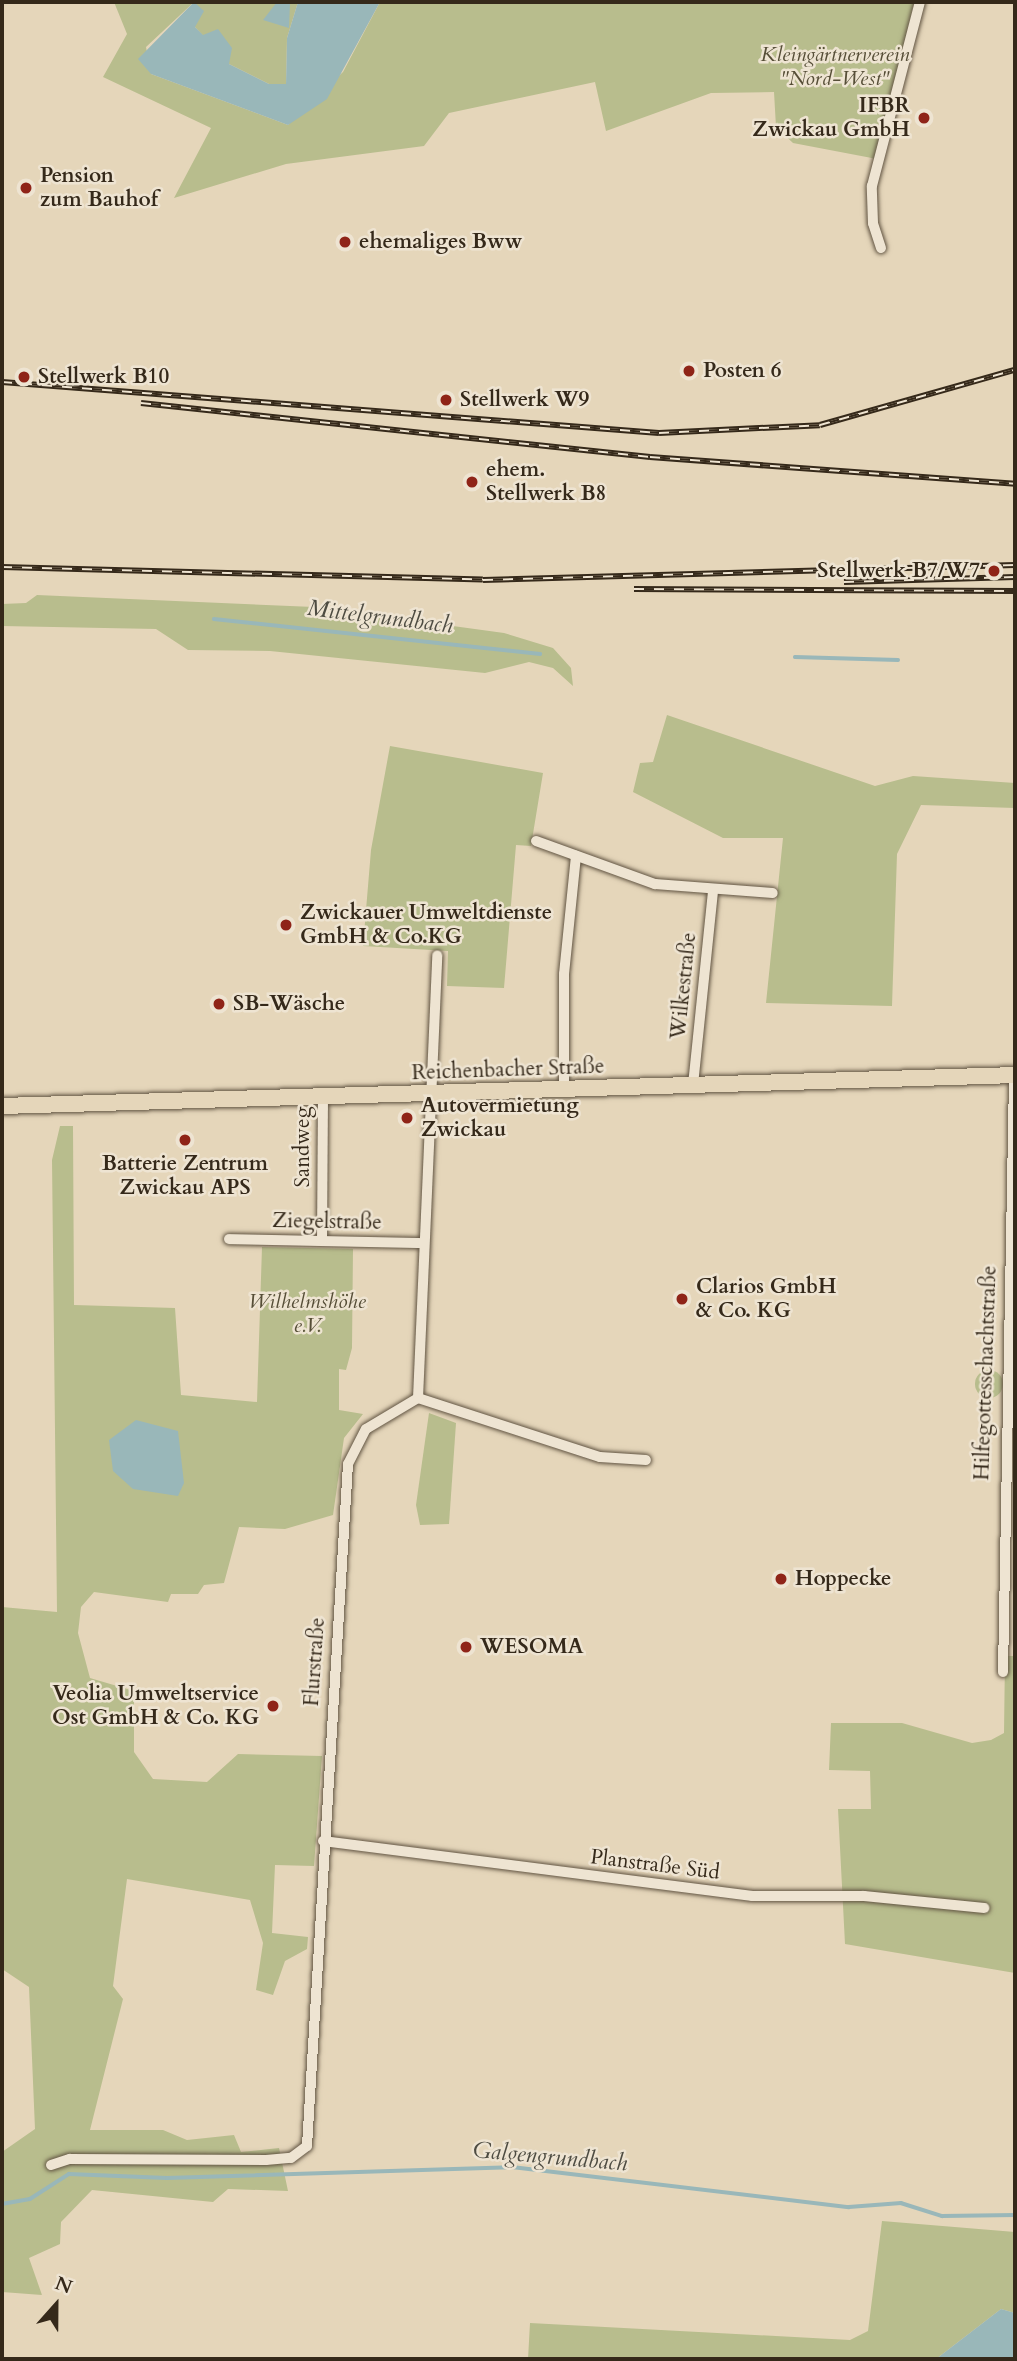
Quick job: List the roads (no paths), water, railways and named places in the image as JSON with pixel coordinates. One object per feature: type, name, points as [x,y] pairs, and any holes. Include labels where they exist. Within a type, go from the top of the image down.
[{"type":"main road","name":"Reichenbacher Straße","points":[[2,1107],[1015,1075]]},
{"type":"street","points":[[881,248],[873,223],[872,186],[920,2]]},
{"type":"street","points":[[536,841],[655,884],[773,893]]},
{"type":"street","points":[[564,1089],[564,974],[576,856]]},
{"type":"street","name":"Wilkestraße","points":[[693,1085],[713,890]]},
{"type":"street","points":[[437,955],[418,1398],[600,1457],[646,1460]]},
{"type":"street","name":"Hilfegottesschachtstraße","points":[[1003,1672],[1015,1075]]},
{"type":"street","name":"Sandweg","points":[[322,1240],[323,1096]]},
{"type":"street","name":"Ziegelstraße","points":[[229,1239],[424,1243]]},
{"type":"street","name":"Flurstraße","points":[[51,2165],[70,2159],[266,2160],[291,2158],[307,2146],[323,1841],[348,1464],[366,1429],[418,1398]]},
{"type":"street","name":"Planstraße Süd","points":[[323,1841],[752,1896],[863,1896],[984,1908]]},
{"type":"water","points":[[194,2],[204,11],[195,27],[203,35],[218,29],[232,48],[229,64],[269,84],[286,84],[287,38],[298,2],[380,2],[327,99],[288,125],[151,74],[138,59]]},
{"type":"water","points":[[277,2],[290,3],[289,28],[263,20]]},
{"type":"water","points":[[136,1420],[178,1431],[184,1483],[178,1496],[133,1489],[113,1471],[109,1440]]},
{"type":"water","points":[[1001,2309],[1015,2313],[1015,2359],[936,2359]]},
{"type":"waterway","name":"Mittelgrundbach","points":[[214,619],[540,654]]},
{"type":"waterway","name":"Mittelgrundbach","points":[[795,657],[898,660]]},
{"type":"waterway","name":"Galgengrundbach","points":[[2,2204],[30,2199],[69,2174],[167,2178],[512,2167],[849,2207],[901,2203],[942,2216],[1015,2215]]},
{"type":"railway","points":[[2,382],[659,433],[820,425],[1015,370]]},
{"type":"railway","points":[[141,403],[650,457],[1015,484]]},
{"type":"railway","points":[[2,567],[483,580],[1015,565]]},
{"type":"railway","points":[[844,582],[1015,577]]},
{"type":"railway","points":[[634,589],[1015,591]]},
{"type":"place","name":"IFBR Zwickau GmbH","points":[[924,118]]},
{"type":"place","name":"Pension zum Bauhof","points":[[26,188]]},
{"type":"place","name":"ehemaliges Bww","points":[[345,242]]},
{"type":"place","name":"Posten 6","points":[[689,371]]},
{"type":"place","name":"Stellwerk B10","points":[[24,377]]},
{"type":"place","name":"Stellwerk W9","points":[[446,400]]},
{"type":"place","name":"ehem. Stellwerk B8","points":[[472,482]]},
{"type":"place","name":"Stellwerk B7/W7","points":[[994,571]]},
{"type":"place","name":"Zwickauer Umweltdienste GmbH & Co.KG","points":[[286,925]]},
{"type":"place","name":"SB-Wäsche","points":[[219,1004]]},
{"type":"place","name":"Autovermietung Zwickau","points":[[407,1118]]},
{"type":"place","name":"Batterie Zentrum Zwickau APS","points":[[185,1140]]},
{"type":"place","name":"Clarios GmbH & Co. KG","points":[[682,1299]]},
{"type":"place","name":"Hoppecke","points":[[781,1579]]},
{"type":"place","name":"WESOMA","points":[[466,1647]]},
{"type":"place","name":"Veolia Umweltservice Ost GmbH & Co. KG","points":[[273,1706]]},
{"type":"park label","name":"Kleingärtnerverein \"Nord-West\"","points":[[835,67]]},
{"type":"park label","name":"Wilhelmshöhe e.V.","points":[[307,1314]]}]
